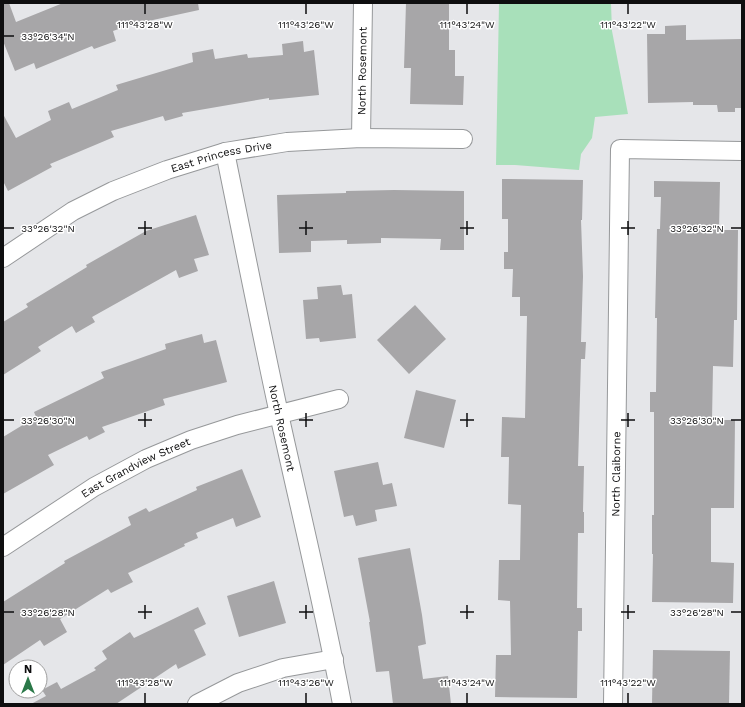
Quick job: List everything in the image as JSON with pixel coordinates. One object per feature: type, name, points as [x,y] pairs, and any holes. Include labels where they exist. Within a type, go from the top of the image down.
[{"type":"street","name":"North Rosemont","points":[[361,138],[363,3]]},
{"type":"street","name":"East Princess Drive","points":[[3,258],[73,211],[113,191],[167,170],[225,152],[287,142],[361,138],[463,139]]},
{"type":"street","name":"North Claiborne","points":[[613,704],[620,149],[742,151]]},
{"type":"street","name":"North Rosemont","points":[[225,152],[279,414],[334,659],[342,704]]},
{"type":"street","name":"East Grandview Street","points":[[3,547],[94,487],[146,459],[191,440],[236,425],[339,399]]},
{"type":"street","points":[[197,704],[238,683],[275,670],[334,659]]},
{"type":"green space","points":[[499,3],[611,3],[612,31],[628,114],[595,117],[592,138],[581,154],[579,170],[496,165]]},
{"type":"building","points":[[3,3],[9,3],[16,22],[63,3],[198,3],[199,10],[130,25],[113,31],[116,41],[94,49],[92,46],[36,69],[34,63],[15,71],[3,41]]},
{"type":"building","points":[[406,3],[449,3],[449,50],[455,50],[455,76],[464,76],[463,105],[410,104],[411,68],[404,68]]},
{"type":"building","points":[[686,25],[686,40],[742,39],[742,108],[735,108],[735,112],[718,112],[717,105],[693,105],[693,102],[648,103],[647,34],[665,34],[665,26]]},
{"type":"building","points":[[303,41],[304,52],[314,50],[319,95],[269,100],[269,98],[182,113],[183,116],[165,121],[163,116],[111,131],[114,137],[50,164],[52,167],[8,191],[3,181],[3,114],[16,138],[51,120],[48,111],[69,102],[72,109],[118,90],[116,85],[193,62],[192,53],[213,49],[215,59],[247,54],[248,58],[283,55],[282,44]]},
{"type":"building","points":[[502,179],[583,180],[581,220],[583,276],[581,342],[586,342],[585,359],[581,359],[578,466],[584,466],[584,533],[578,533],[577,608],[582,608],[582,631],[578,631],[577,698],[495,697],[496,655],[511,655],[510,601],[498,600],[499,560],[520,560],[521,505],[508,504],[509,457],[501,457],[502,417],[525,418],[527,316],[520,316],[520,297],[512,297],[513,269],[504,269],[504,252],[508,252],[508,219],[502,219]]},
{"type":"building","points":[[654,181],[720,182],[719,230],[738,230],[737,320],[734,320],[733,367],[713,366],[712,420],[735,420],[734,508],[711,508],[711,562],[734,563],[733,603],[652,602],[654,412],[650,412],[650,392],[656,392],[657,318],[655,318],[657,229],[660,229],[661,197],[654,197]]},
{"type":"building","points":[[394,190],[464,191],[464,250],[440,250],[441,239],[381,238],[381,243],[347,244],[347,240],[311,241],[311,252],[279,253],[277,195]]},
{"type":"building","points":[[196,215],[209,255],[194,259],[198,271],[179,278],[176,270],[92,317],[95,322],[76,333],[72,326],[38,347],[41,351],[3,375],[3,322],[28,307],[26,304],[87,267],[86,265],[146,231]]},
{"type":"building","points":[[341,285],[343,295],[352,294],[356,338],[320,342],[319,338],[306,339],[303,300],[318,299],[317,287]]},
{"type":"building","points":[[415,305],[446,339],[409,374],[377,340]]},
{"type":"building","points":[[202,334],[204,343],[216,340],[227,382],[163,399],[165,405],[102,427],[105,432],[89,440],[87,436],[48,455],[54,465],[3,494],[3,437],[36,417],[34,412],[104,378],[101,372],[166,349],[165,344]]},
{"type":"building","points":[[416,390],[456,400],[444,448],[404,438]]},
{"type":"building","points":[[378,462],[383,485],[392,483],[397,506],[375,510],[377,521],[356,526],[353,515],[344,517],[334,471]]},
{"type":"building","points":[[242,469],[261,517],[236,527],[233,518],[196,533],[198,538],[184,544],[185,546],[128,573],[133,582],[111,593],[108,589],[60,619],[67,632],[44,646],[40,640],[12,659],[8,659],[8,662],[3,665],[3,602],[65,563],[64,561],[131,525],[128,517],[146,508],[149,512],[197,490],[196,487]]},
{"type":"building","points":[[410,548],[426,644],[418,646],[423,679],[448,676],[451,704],[393,704],[389,671],[376,672],[370,622],[358,558]]},
{"type":"building","points":[[274,581],[286,623],[239,637],[227,596]]},
{"type":"building","points":[[198,607],[206,624],[194,630],[206,655],[178,669],[176,664],[116,704],[31,704],[40,699],[48,699],[48,687],[57,682],[61,689],[96,670],[94,668],[107,659],[102,651],[130,632],[134,638]]},
{"type":"building","points":[[653,650],[730,651],[729,704],[652,704]]}]
